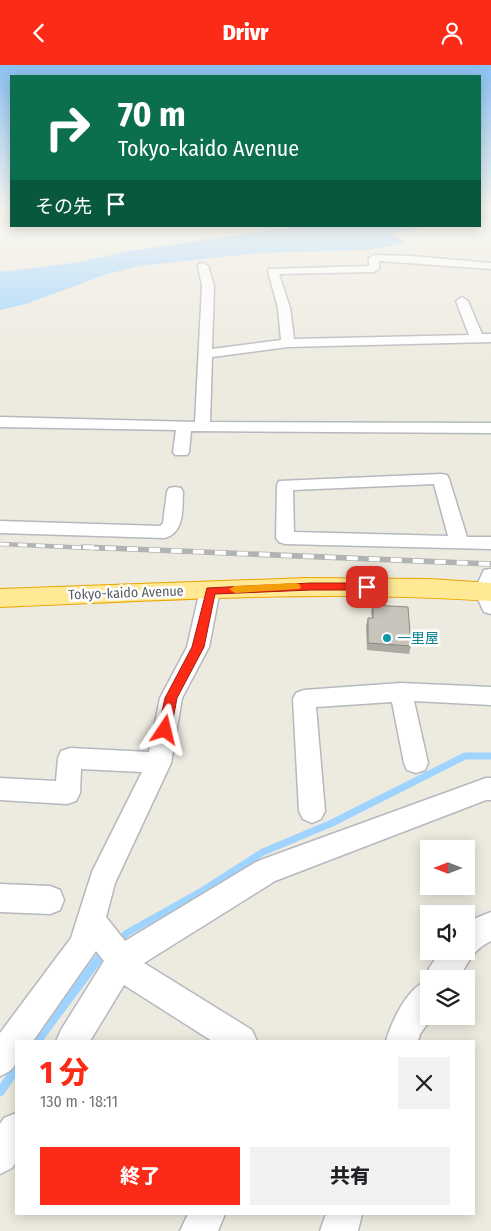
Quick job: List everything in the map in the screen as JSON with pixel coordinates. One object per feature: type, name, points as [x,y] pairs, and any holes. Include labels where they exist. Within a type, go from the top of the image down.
[{"type":"highway","name":"Tokyo-kaido Avenue","points":[[0,597],[311,586],[425,588],[489,592]]},
{"type":"street","points":[[288,343],[284,308],[273,271],[374,269],[374,262]]},
{"type":"street","points":[[451,262],[491,266]]},
{"type":"street","points":[[202,426],[208,286],[203,265]]},
{"type":"street","points":[[462,301],[477,339]]},
{"type":"street","points":[[205,354],[288,343],[491,339]]},
{"type":"street","points":[[0,422],[184,426],[491,428]]},
{"type":"street","points":[[181,452],[184,426]]},
{"type":"street","points":[[459,542],[441,479],[285,485],[285,538],[491,543]]},
{"type":"street","points":[[0,527],[166,532],[172,524],[175,492]]},
{"type":"street","points":[[0,1060],[83,946],[93,924],[102,881],[159,763],[171,698],[198,647],[210,590]]},
{"type":"street","points":[[312,811],[304,699],[401,692],[491,695]]},
{"type":"street","points":[[401,692],[416,763]]},
{"type":"street","points":[[0,789],[67,793],[70,758],[159,763]]},
{"type":"street","points":[[73,1040],[120,957],[266,871],[486,789],[491,789]]},
{"type":"street","points":[[0,899],[50,900]]},
{"type":"street","points":[[93,924],[132,973],[239,1040]]},
{"type":"street","points":[[475,933],[491,926]]},
{"type":"street","points":[[402,1040],[406,1027],[420,1008]]},
{"type":"street","points":[[0,1156],[15,1132]]},
{"type":"street","points":[[199,1231],[207,1215]]},
{"type":"street","points":[[339,1231],[344,1215]]},
{"type":"water","points":[[173,262],[140,266],[107,274],[26,304],[0,310],[0,272],[74,263]]},
{"type":"building","name":"一里屋","points":[[373,605],[408,607],[411,646],[368,643],[368,618],[373,618]]},
{"type":"waterway","points":[[117,943],[127,933],[202,891],[263,852],[332,823],[465,756],[491,756]]},
{"type":"waterway","points":[[38,1040],[99,958],[106,952]]},
{"type":"waterway","points":[[0,1092],[15,1070]]},
{"type":"railway","points":[[0,544],[114,549]]},
{"type":"railway","points":[[83,547],[491,564]]},
{"type":"slow traffic","points":[[235,589],[296,587]]},
{"type":"place","name":"一里屋","points":[[387,638]]},
{"type":"route","points":[[165,730],[171,698],[198,647],[210,590],[311,586],[367,587]]}]
